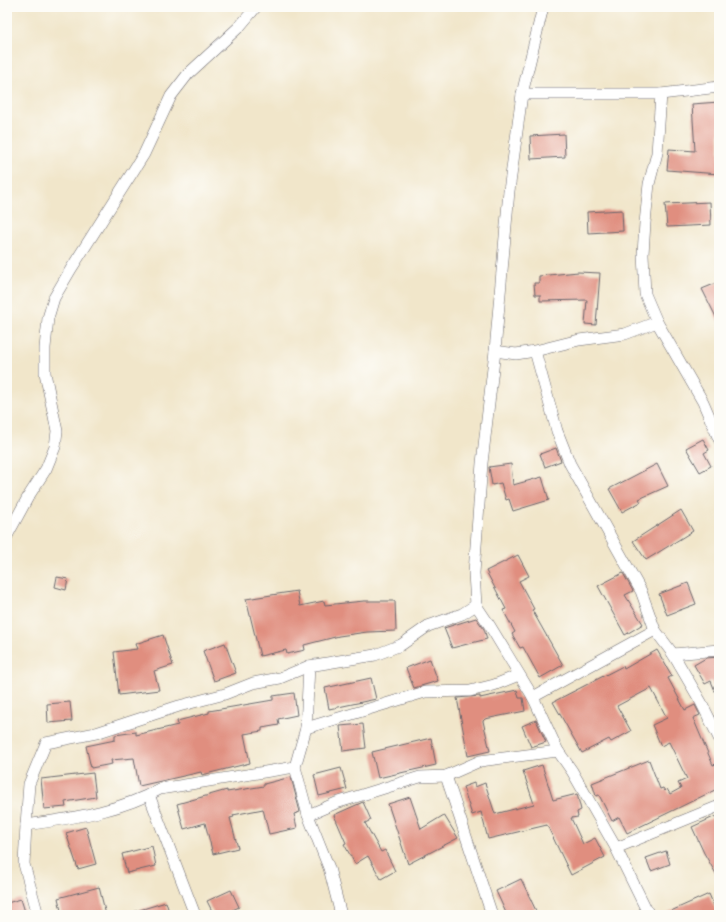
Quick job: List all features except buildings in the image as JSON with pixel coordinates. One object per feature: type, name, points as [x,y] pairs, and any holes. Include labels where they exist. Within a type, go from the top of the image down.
[{"type":"street","points":[[7,536],[28,497],[46,469],[55,446],[56,431],[45,373],[48,318],[54,298],[70,269],[144,154],[171,96],[188,74],[240,26],[256,7]]},
{"type":"street","points":[[544,7],[522,94],[509,191],[495,351],[482,463],[474,573],[476,605],[533,698],[558,751],[572,771],[616,848],[649,915]]},
{"type":"street","points":[[522,94],[661,94],[719,87]]},
{"type":"street","points":[[661,94],[657,153],[649,184],[643,254],[645,294],[657,322],[716,424],[719,439]]},
{"type":"street","points":[[495,351],[516,354],[535,351],[579,340],[625,334],[657,322]]},
{"type":"street","points":[[535,351],[557,431],[570,464],[640,591],[655,630],[673,654],[701,702],[719,738]]},
{"type":"street","points":[[38,915],[24,864],[29,784],[46,743],[96,733],[178,706],[225,694],[253,683],[280,678],[309,666],[375,655],[401,645],[428,626],[462,614],[476,605]]},
{"type":"street","points":[[533,698],[655,630]]},
{"type":"street","points":[[673,654],[719,650]]},
{"type":"street","points":[[309,666],[306,728],[295,768],[308,815],[329,868],[341,915]]},
{"type":"street","points":[[306,728],[425,692],[470,691],[494,685],[519,674]]},
{"type":"street","points":[[308,815],[336,804],[420,777],[446,776],[480,761],[558,751]]},
{"type":"street","points":[[26,825],[90,815],[149,795],[160,789],[295,768]]},
{"type":"street","points":[[446,776],[492,915]]},
{"type":"street","points":[[149,795],[195,915]]},
{"type":"street","points":[[616,848],[719,806]]}]
